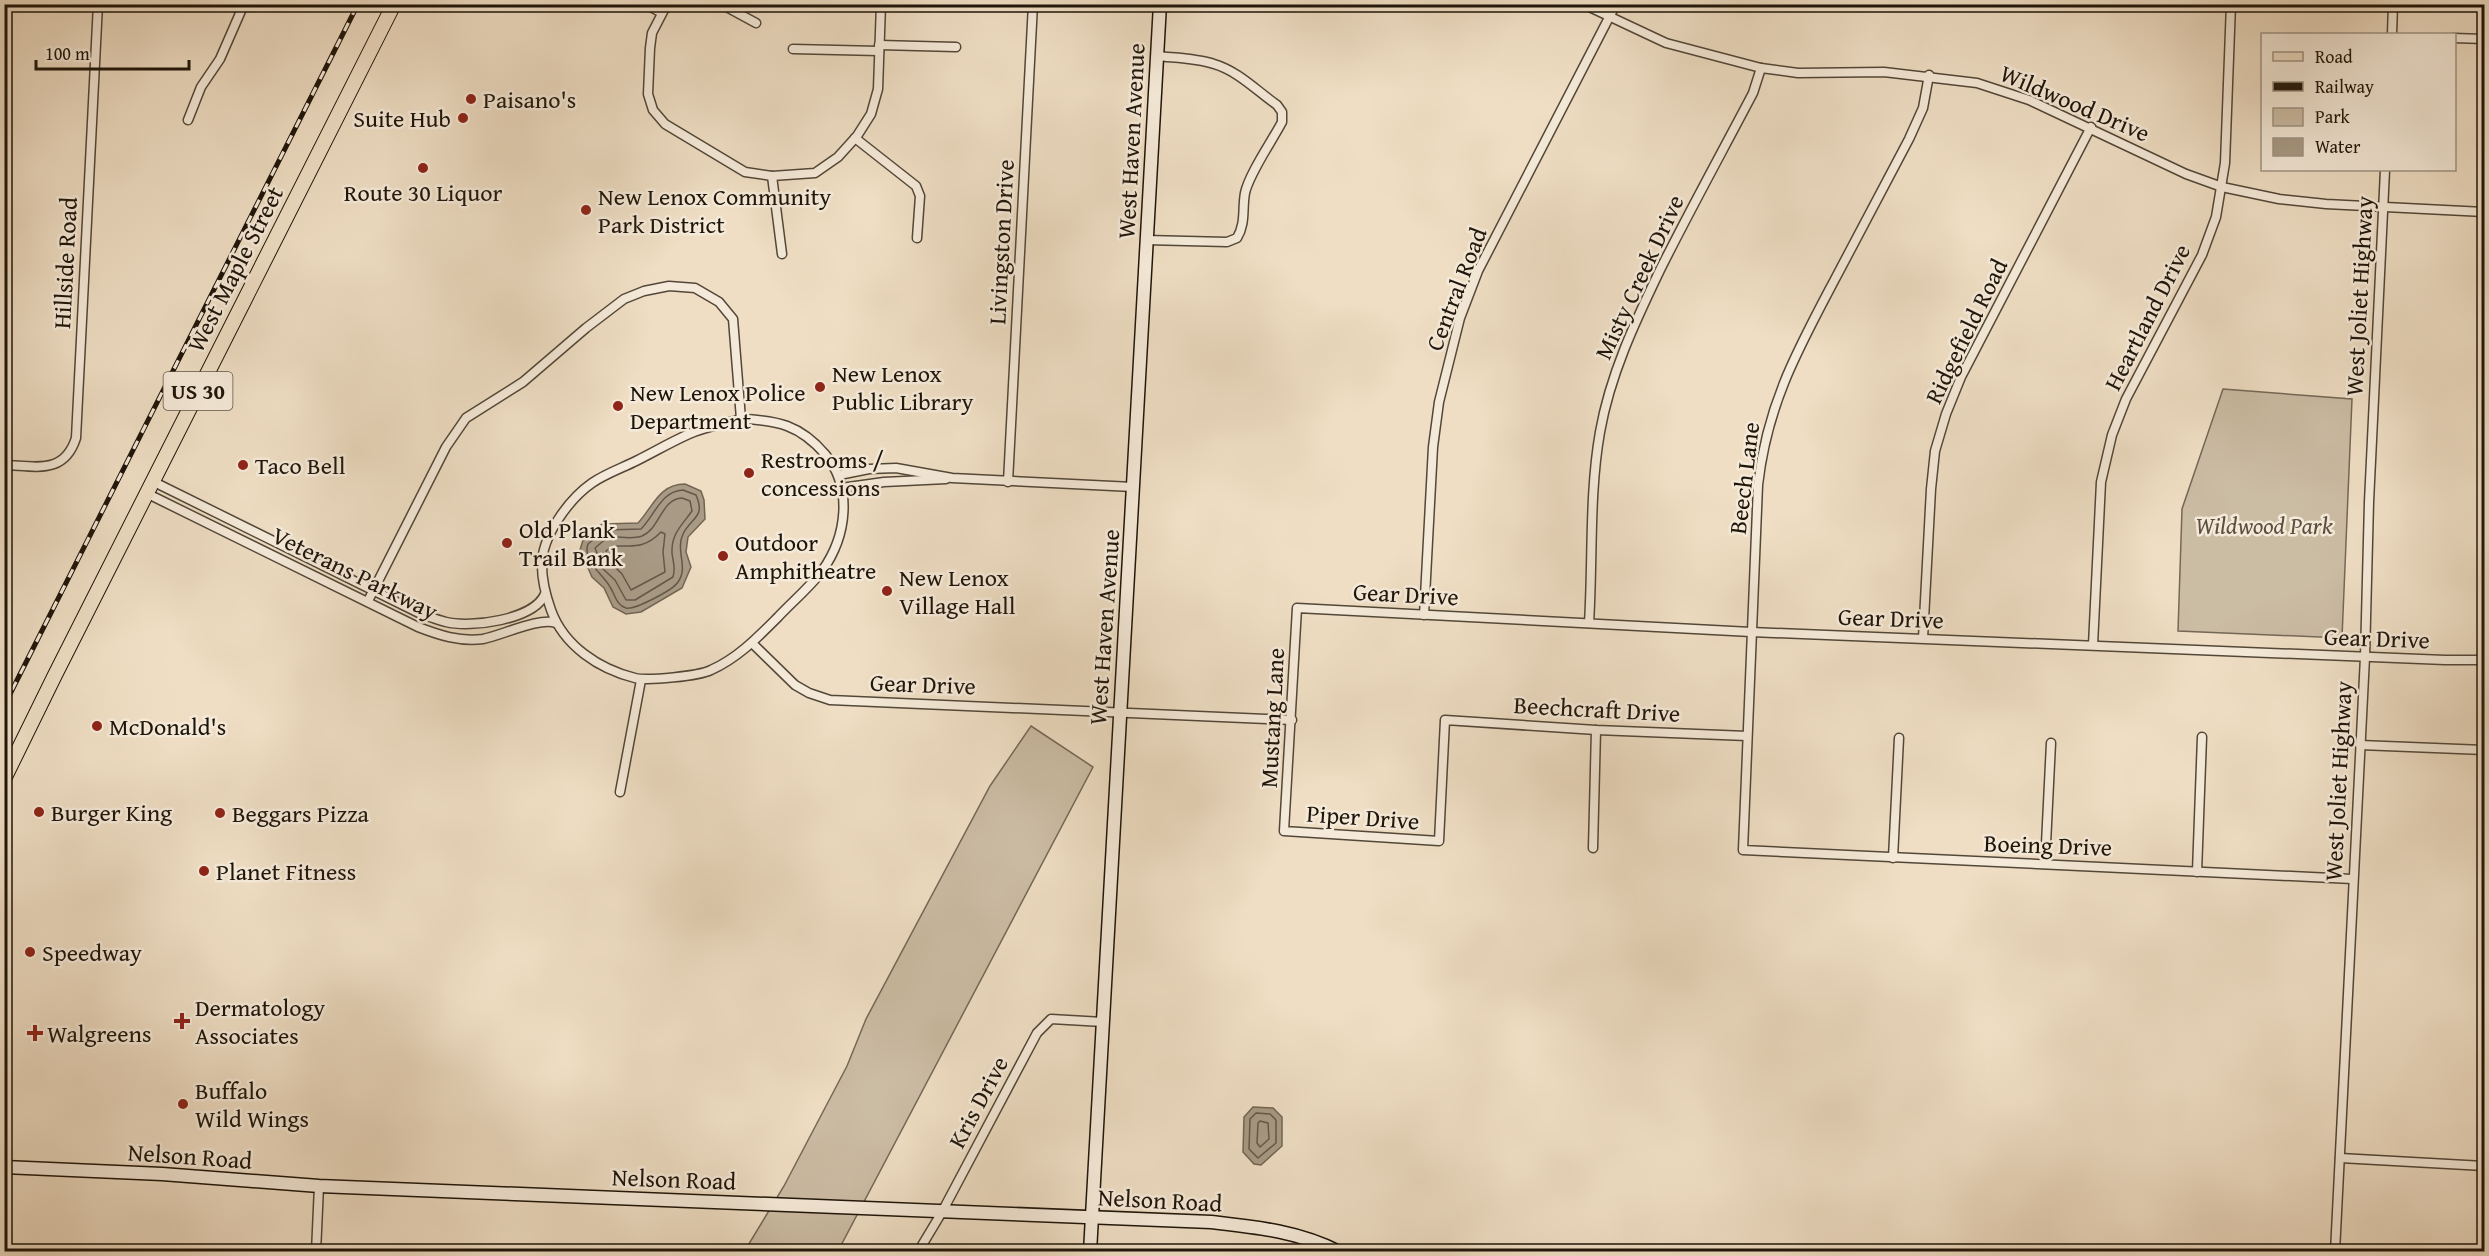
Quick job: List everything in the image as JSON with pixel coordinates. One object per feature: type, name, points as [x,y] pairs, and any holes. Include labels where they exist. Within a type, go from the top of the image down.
[{"type":"main road","name":"West Maple Street","points":[[4,779],[394,4]]},
{"type":"street","name":"Hillside Road","points":[[4,465],[42,467],[58,463],[71,454],[76,438],[98,4]]},
{"type":"street","points":[[188,120],[201,87],[220,59],[244,4]]},
{"type":"street","points":[[645,4],[662,13]]},
{"type":"street","points":[[667,4],[652,33],[650,48],[648,94],[653,110],[664,124],[745,172],[772,176],[815,173],[838,157],[855,138],[871,114],[878,89],[881,4]]},
{"type":"street","points":[[721,4],[756,23]]},
{"type":"street","name":"Livingston Drive","points":[[1008,482],[1033,4]]},
{"type":"street","name":"West Haven Avenue","points":[[1090,1251],[1160,4]]},
{"type":"street","name":"Wildwood Drive","points":[[1583,4],[1609,18],[1666,42],[1761,68],[1798,73],[1884,72],[1929,75],[1977,83],[2029,100],[2091,127],[2186,174],[2222,187],[2279,199],[2484,212]]},
{"type":"street","name":"Central Road","points":[[1424,615],[1433,447],[1439,402],[1460,318],[1478,272],[1616,4]]},
{"type":"street","name":"Heartland Drive","points":[[2093,645],[2101,482],[2112,435],[2126,399],[2202,255],[2216,217],[2225,164],[2231,4]]},
{"type":"street","points":[[2392,33],[2393,4]]},
{"type":"street","points":[[2456,38],[2484,39]]},
{"type":"street","points":[[793,49],[956,47]]},
{"type":"street","points":[[1146,240],[1227,242],[1237,238],[1244,223],[1245,193],[1282,122],[1282,112],[1277,105],[1231,72],[1215,64],[1157,56]]},
{"type":"street","name":"Misty Creek Drive","points":[[1589,623],[1596,456],[1604,413],[1619,362],[1661,269],[1753,93],[1761,68]]},
{"type":"street","name":"Beech Lane","points":[[1743,850],[1758,485],[1769,420],[1798,349],[1909,139],[1923,108],[1929,75]]},
{"type":"street","name":"Ridgefield Road","points":[[1923,638],[1930,489],[1935,451],[1946,414],[1961,377],[2091,127]]},
{"type":"street","points":[[855,138],[916,186],[920,196],[917,238]]},
{"type":"street","name":"West Joliet Highway","points":[[2335,1251],[2365,657],[2369,490],[2385,171]]},
{"type":"street","points":[[772,176],[782,254]]},
{"type":"street","points":[[368,601],[446,447],[466,418],[523,382],[624,299],[644,291],[669,286],[694,288],[719,302],[733,319],[741,419]]},
{"type":"street","points":[[741,419],[772,420],[795,428],[814,441],[839,475],[843,504],[842,529],[821,572],[752,643],[728,661],[709,671],[688,676],[641,680],[621,675],[590,658],[556,623],[545,594],[542,565],[549,536],[561,513],[594,482],[691,433],[741,419]]},
{"type":"street","points":[[839,475],[869,469],[896,468],[952,478],[1133,487]]},
{"type":"street","points":[[841,488],[884,482],[952,478]]},
{"type":"street","name":"Veterans Parkway","points":[[149,487],[374,590],[423,615],[447,623],[476,624],[530,611],[543,600],[545,594]]},
{"type":"street","name":"Veterans Parkway","points":[[149,487],[418,627],[449,638],[480,639],[509,633],[533,623],[550,621],[556,623]]},
{"type":"street","name":"Gear Drive","points":[[1297,608],[1751,632],[2484,660]]},
{"type":"street","name":"Mustang Lane","points":[[1284,831],[1297,608]]},
{"type":"street","name":"Gear Drive","points":[[752,643],[795,685],[809,693],[830,699],[1292,720]]},
{"type":"street","points":[[620,792],[641,680]]},
{"type":"street","name":"Beechcraft Drive","points":[[1439,841],[1445,720],[1596,730],[1747,736]]},
{"type":"street","points":[[1593,848],[1596,730]]},
{"type":"street","points":[[2197,872],[2202,737]]},
{"type":"street","points":[[1893,858],[1899,738]]},
{"type":"street","points":[[2045,864],[2051,743]]},
{"type":"street","points":[[2360,745],[2484,750]]},
{"type":"street","name":"Piper Drive","points":[[1284,831],[1439,841]]},
{"type":"street","name":"Boeing Drive","points":[[1743,850],[2352,879]]},
{"type":"street","name":"Kris Drive","points":[[918,1251],[942,1212],[1037,1033],[1051,1019],[1103,1022]]},
{"type":"street","points":[[2340,1158],[2484,1166]]},
{"type":"street","name":"Nelson Road","points":[[4,1167],[162,1174],[319,1186],[1211,1222],[1270,1228],[1324,1244],[1339,1251]]},
{"type":"street","points":[[316,1251],[319,1186]]},
{"type":"green space","name":"Wildwood Park","points":[[2223,389],[2352,399],[2342,638],[2178,631],[2182,509]]},
{"type":"green space","points":[[1031,726],[1093,767],[838,1251],[744,1252],[784,1186],[847,1066],[866,1019],[990,786]]},
{"type":"water","points":[[685,484],[701,491],[705,519],[688,537],[686,552],[691,567],[682,588],[641,612],[626,614],[613,607],[604,588],[592,577],[580,550],[583,540],[602,524],[638,523],[663,492],[676,485]]},
{"type":"water","points":[[1253,1107],[1273,1108],[1282,1117],[1282,1146],[1261,1165],[1254,1164],[1243,1152],[1244,1117]]},
{"type":"railway","points":[[4,706],[358,4]]},
{"type":"place","name":"Paisano's","points":[[471,99]]},
{"type":"place","name":"Suite Hub","points":[[463,118]]},
{"type":"place","name":"Route 30 Liquor","points":[[423,168]]},
{"type":"place","name":"New Lenox Community Park District","points":[[586,210]]},
{"type":"place","name":"New Lenox Public Library","points":[[820,387]]},
{"type":"place","name":"New Lenox Police Department","points":[[618,406]]},
{"type":"place","name":"Taco Bell","points":[[243,465]]},
{"type":"place","name":"Restrooms / concessions","points":[[749,473]]},
{"type":"place","name":"Old Plank Trail Bank","points":[[507,543]]},
{"type":"place","name":"Outdoor Amphitheatre","points":[[723,556]]},
{"type":"place","name":"New Lenox Village Hall","points":[[887,591]]},
{"type":"place","name":"McDonald's","points":[[97,726]]},
{"type":"place","name":"Burger King","points":[[39,812]]},
{"type":"place","name":"Beggars Pizza","points":[[220,813]]},
{"type":"place","name":"Planet Fitness","points":[[204,871]]},
{"type":"place","name":"Speedway","points":[[30,952]]},
{"type":"place","name":"Dermatology Associates","points":[[182,1021]]},
{"type":"place","name":"Walgreens","points":[[35,1033]]},
{"type":"place","name":"Buffalo Wild Wings","points":[[183,1104]]}]
